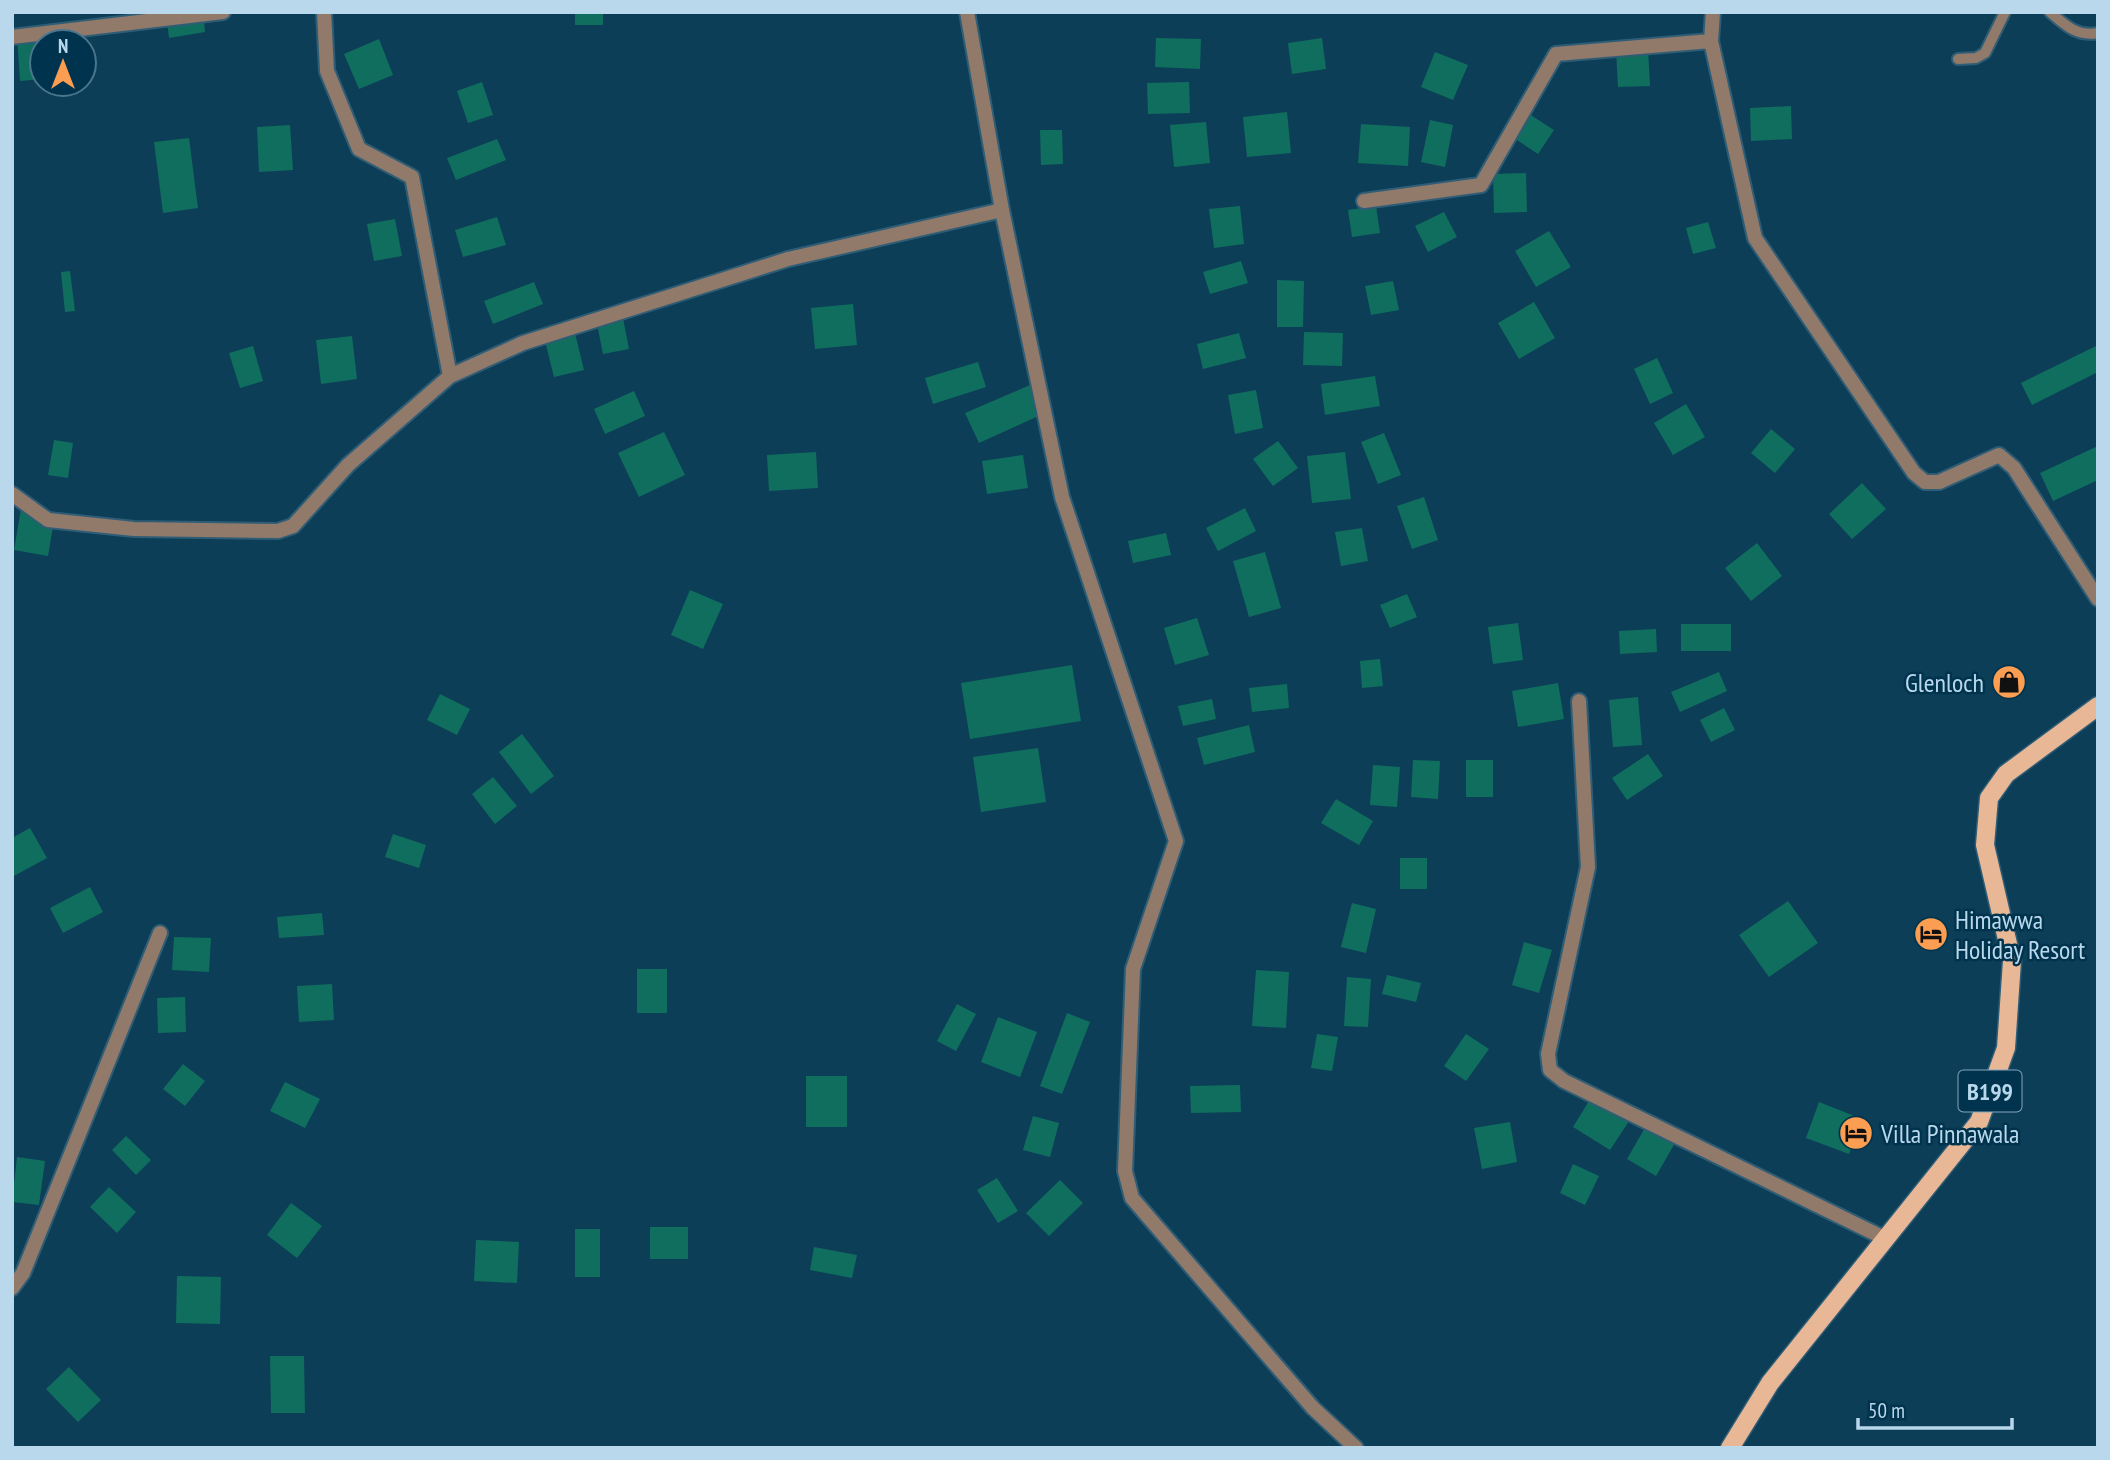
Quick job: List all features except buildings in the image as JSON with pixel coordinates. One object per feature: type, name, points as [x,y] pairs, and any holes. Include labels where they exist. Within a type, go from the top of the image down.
[{"type":"main road","name":"B199","points":[[1730,1448],[1770,1382],[1979,1122],[2006,1048],[2012,961],[1984,845],[1989,798],[2006,774],[2098,706]]},
{"type":"street","points":[[12,37],[223,12]]},
{"type":"street","points":[[324,12],[327,71],[359,149],[412,177],[450,376]]},
{"type":"street","points":[[967,12],[1002,210],[1062,497],[1176,841],[1133,969],[1125,1171],[1132,1199],[1314,1408],[1356,1448]]},
{"type":"street","points":[[1713,12],[1712,41],[1755,238],[1914,473],[1925,482],[1939,481],[1999,455],[2014,468],[2098,599]]},
{"type":"street","points":[[1364,201],[1481,185],[1556,54],[1712,41]]},
{"type":"street","points":[[12,494],[48,520],[134,529],[278,531],[293,526],[348,465],[450,376],[523,343],[788,259],[1002,210]]},
{"type":"street","points":[[1579,701],[1588,867],[1548,1054],[1550,1070],[1564,1082],[1886,1239]]},
{"type":"street","points":[[12,1288],[23,1273],[160,933]]},
{"type":"lane","points":[[1958,60],[1976,58],[1984,53],[2006,12]]},
{"type":"lane","points":[[2050,12],[2069,28],[2084,35],[2098,33]]},
{"type":"place","name":"Glenloch","points":[[2009,682]]},
{"type":"place","name":"Himawwa Holiday Resort","points":[[1931,934]]},
{"type":"place","name":"Villa Pinnawala","points":[[1856,1133]]}]
